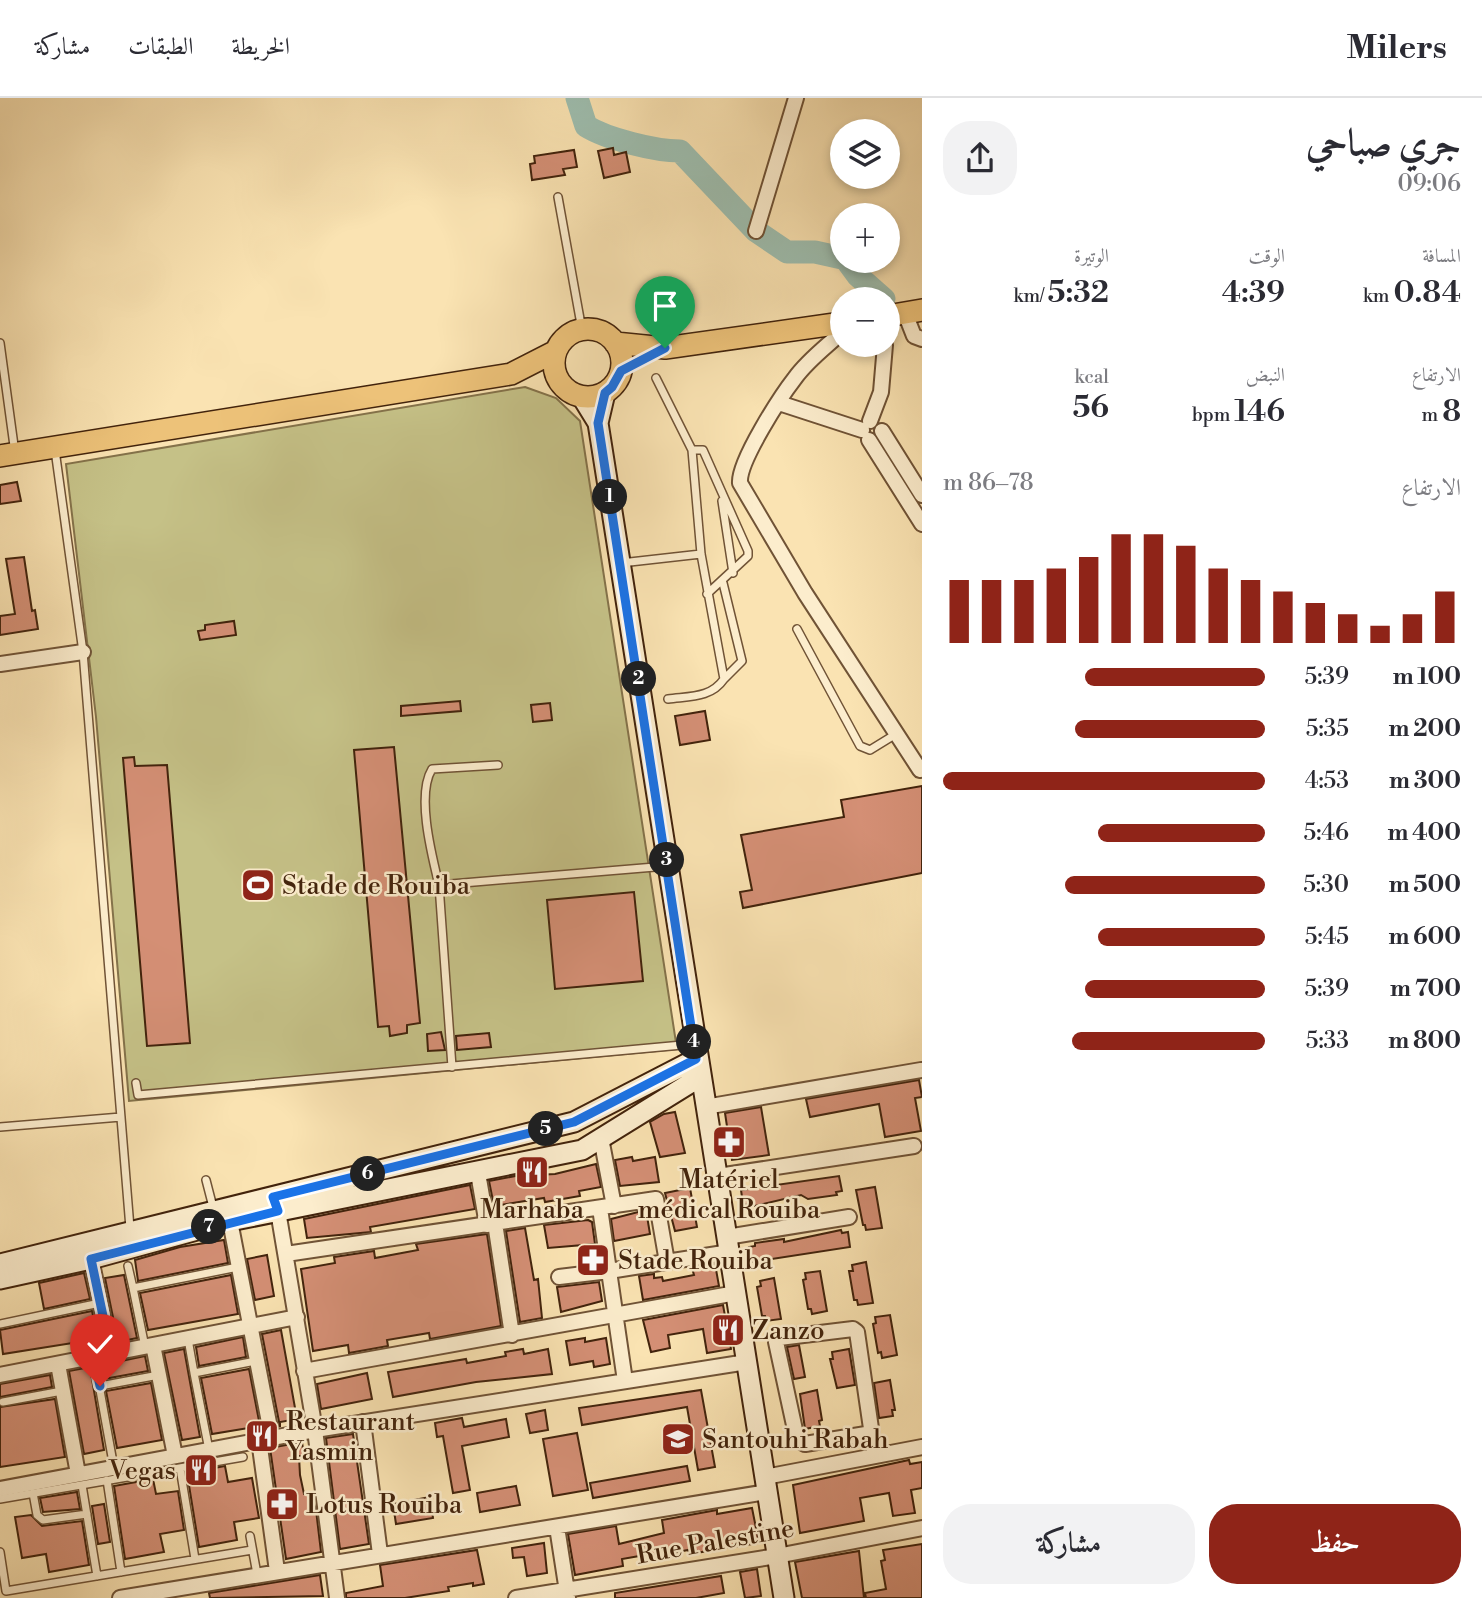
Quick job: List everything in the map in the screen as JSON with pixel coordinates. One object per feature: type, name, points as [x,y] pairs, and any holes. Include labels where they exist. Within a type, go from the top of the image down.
[{"type":"main road","points":[[615,343],[665,348],[830,325]]},
{"type":"main road","points":[[7,455],[511,374],[539,376],[561,384],[582,397],[605,393],[612,387],[621,371],[622,361],[615,343],[601,332],[582,330],[566,337],[556,351],[511,374]]},
{"type":"main road","points":[[621,371],[665,348]]},
{"type":"main road","points":[[556,351],[554,368],[561,384]]},
{"type":"street","points":[[756,231],[796,98]]},
{"type":"street","points":[[900,318],[914,336],[922,339]]},
{"type":"street","points":[[830,342],[794,379],[745,460],[740,483],[805,593],[921,769]]},
{"type":"street","points":[[884,357],[881,392],[871,430],[922,524]]},
{"type":"street","points":[[605,393],[598,423],[784,1598]]},
{"type":"street","points":[[582,397],[598,423]]},
{"type":"street","points":[[779,403],[871,430],[922,495]]},
{"type":"street","points":[[0,664],[83,652]]},
{"type":"street","points":[[276,1204],[478,1173],[582,1150],[601,1139],[697,1060]]},
{"type":"street","points":[[0,1264],[130,1233],[222,1217],[276,1204],[574,1122],[697,1060]]},
{"type":"street","points":[[705,1107],[921,1070]]},
{"type":"street","points":[[601,1139],[609,1271],[625,1381]]},
{"type":"street","points":[[718,1176],[914,1146]]},
{"type":"street","points":[[478,1173],[491,1224],[512,1335]]},
{"type":"street","points":[[286,1254],[656,1199],[667,1262]]},
{"type":"street","points":[[276,1204],[297,1317],[337,1598]]},
{"type":"street","points":[[0,1279],[91,1259],[222,1217]]},
{"type":"street","points":[[222,1217],[239,1267],[256,1361],[277,1571]]},
{"type":"street","points":[[559,1277],[667,1262],[728,1244],[849,1217]]},
{"type":"street","points":[[91,1259],[111,1354]]},
{"type":"street","points":[[304,1371],[615,1317],[736,1293]]},
{"type":"street","points":[[0,1375],[250,1324],[297,1317]]},
{"type":"street","points":[[872,1433],[805,1444],[797,1438],[776,1342],[779,1338],[853,1329],[857,1332],[872,1433],[875,1456]]},
{"type":"street","points":[[149,1346],[159,1375],[178,1462]]},
{"type":"street","points":[[0,1489],[80,1480],[178,1462],[209,1450],[314,1430],[747,1362]]},
{"type":"street","points":[[58,1364],[80,1480]]},
{"type":"street","points":[[363,1422],[380,1554]]},
{"type":"street","points":[[120,1598],[557,1527],[766,1484],[922,1447]]},
{"type":"street","points":[[557,1527],[568,1594]]},
{"type":"street","name":"Rue Palestine","points":[[516,1598],[568,1594],[922,1528]]},
{"type":"lane","points":[[558,197],[582,330]]},
{"type":"lane","points":[[0,343],[7,455]]},
{"type":"lane","points":[[656,379],[692,450],[701,554],[724,678]]},
{"type":"lane","points":[[54,447],[83,652],[130,1233]]},
{"type":"lane","points":[[692,450],[703,450],[748,551],[748,556],[733,573],[707,594]]},
{"type":"lane","points":[[720,489],[733,573]]},
{"type":"lane","points":[[620,563],[701,554]]},
{"type":"lane","points":[[668,699],[716,690],[724,678],[742,662],[723,583]]},
{"type":"lane","points":[[797,629],[860,746],[870,750],[896,733]]},
{"type":"lane","points":[[452,1067],[439,885],[429,847],[425,780],[432,769],[498,765]]},
{"type":"lane","points":[[439,885],[668,866]]},
{"type":"lane","points":[[136,1083],[138,1095],[452,1067],[697,1060]]},
{"type":"lane","points":[[0,1127],[121,1118]]},
{"type":"lane","points":[[206,1180],[222,1217]]},
{"type":"lane","points":[[128,1266],[149,1346]]},
{"type":"lane","points":[[133,1288],[239,1267]]},
{"type":"lane","points":[[0,1324],[100,1303]]},
{"type":"lane","points":[[188,1338],[209,1450]]},
{"type":"lane","points":[[94,1357],[100,1386],[121,1572]]},
{"type":"lane","points":[[194,1373],[256,1361]]},
{"type":"lane","points":[[100,1386],[159,1375]]},
{"type":"lane","points":[[3,1402],[63,1391]]},
{"type":"lane","points":[[195,1559],[178,1462],[243,1457]]},
{"type":"lane","points":[[0,1499],[80,1480],[97,1576]]},
{"type":"lane","points":[[33,1493],[37,1515],[43,1520],[87,1514]]},
{"type":"lane","points":[[250,1536],[257,1574]]},
{"type":"lane","points":[[0,1552],[6,1591],[252,1550]]},
{"type":"shaded area","points":[[525,387],[556,398],[580,421],[677,1049],[129,1101],[96,717],[66,464]]},
{"type":"building","points":[[613,148],[614,155],[626,152],[630,172],[604,178],[598,151]]},
{"type":"building","points":[[574,150],[577,167],[563,169],[565,175],[532,180],[530,164],[535,163],[534,156]]},
{"type":"building","points":[[17,482],[21,501],[0,504],[0,485]]},
{"type":"building","points":[[24,557],[32,611],[35,610],[38,629],[0,635],[0,616],[15,614],[6,559]]},
{"type":"building","points":[[234,621],[236,635],[200,640],[198,631],[205,630],[205,625]]},
{"type":"building","points":[[460,701],[461,711],[401,716],[401,706]]},
{"type":"building","points":[[550,703],[552,720],[533,722],[531,705]]},
{"type":"building","points":[[705,711],[710,740],[680,745],[675,716]]},
{"type":"building","points":[[394,747],[420,1023],[407,1025],[407,1033],[390,1036],[389,1026],[378,1027],[354,750]]},
{"type":"building","points":[[134,757],[135,766],[167,765],[190,1043],[147,1046],[123,758]]},
{"type":"building","points":[[922,786],[922,873],[743,908],[740,892],[752,890],[741,835],[844,817],[841,800]]},
{"type":"building","points":[[634,892],[643,981],[555,989],[547,900]]},
{"type":"building","points":[[441,1032],[445,1050],[428,1051],[427,1034]]},
{"type":"building","points":[[489,1033],[491,1047],[457,1050],[456,1036]]},
{"type":"building","points":[[919,1080],[922,1097],[915,1098],[921,1131],[885,1137],[879,1104],[810,1117],[806,1099]]},
{"type":"building","points":[[761,1107],[769,1155],[732,1160],[725,1113]]},
{"type":"building","points":[[675,1112],[685,1153],[660,1157],[650,1122],[664,1114]]},
{"type":"building","points":[[632,1157],[633,1161],[655,1157],[659,1182],[620,1186],[615,1160]]},
{"type":"building","points":[[596,1164],[601,1187],[579,1191],[580,1196],[545,1202],[544,1198],[494,1206],[489,1181],[536,1172],[537,1175],[555,1174]]},
{"type":"building","points":[[839,1176],[842,1191],[836,1192],[837,1195],[808,1199],[801,1195],[755,1206],[743,1204],[741,1190]]},
{"type":"building","points":[[470,1185],[475,1209],[370,1227],[371,1232],[307,1238],[304,1219]]},
{"type":"building","points":[[875,1187],[882,1228],[866,1230],[856,1190]]},
{"type":"building","points":[[690,1188],[697,1227],[675,1231],[665,1193]]},
{"type":"building","points":[[646,1210],[650,1234],[614,1241],[611,1219]]},
{"type":"building","points":[[588,1220],[592,1222],[595,1244],[548,1248],[544,1225]]},
{"type":"building","points":[[525,1228],[534,1280],[538,1279],[542,1318],[520,1322],[506,1231]]},
{"type":"building","points":[[841,1230],[842,1233],[848,1232],[850,1247],[752,1262],[749,1247],[755,1246],[755,1243],[784,1239],[784,1242]]},
{"type":"building","points":[[487,1234],[501,1326],[430,1339],[429,1333],[387,1340],[388,1346],[349,1353],[348,1345],[313,1351],[301,1269],[335,1263],[334,1257],[374,1251],[375,1258],[418,1250],[416,1244]]},
{"type":"building","points":[[224,1240],[228,1263],[138,1281],[135,1260],[180,1247]]},
{"type":"building","points":[[267,1255],[274,1296],[255,1300],[247,1259]]},
{"type":"building","points":[[866,1262],[873,1303],[858,1305],[857,1300],[854,1300],[849,1271],[853,1271],[852,1265]]},
{"type":"building","points":[[715,1264],[719,1286],[643,1300],[639,1276],[654,1274],[654,1278],[662,1277],[663,1281],[694,1275],[692,1268]]},
{"type":"building","points":[[820,1271],[827,1311],[812,1314],[811,1309],[808,1309],[803,1280],[806,1279],[805,1273]]},
{"type":"building","points":[[84,1273],[90,1299],[44,1309],[39,1283]]},
{"type":"building","points":[[124,1275],[137,1338],[118,1342],[105,1278]]},
{"type":"building","points":[[231,1275],[238,1314],[148,1330],[140,1293]]},
{"type":"building","points":[[774,1278],[781,1319],[766,1321],[765,1316],[762,1316],[757,1287],[761,1286],[760,1281]]},
{"type":"building","points":[[599,1282],[602,1301],[561,1312],[557,1287]]},
{"type":"building","points":[[723,1305],[731,1349],[707,1353],[703,1329],[668,1335],[670,1348],[651,1352],[643,1320]]},
{"type":"building","points":[[92,1311],[98,1339],[3,1354],[0,1330]]},
{"type":"building","points":[[890,1315],[897,1355],[882,1358],[881,1352],[878,1353],[873,1324],[876,1323],[875,1317]]},
{"type":"building","points":[[281,1330],[297,1419],[280,1422],[280,1427],[262,1334]]},
{"type":"building","points":[[243,1337],[246,1357],[199,1366],[196,1347]]},
{"type":"building","points":[[585,1338],[585,1342],[606,1338],[610,1364],[594,1367],[593,1361],[570,1365],[566,1341]]},
{"type":"building","points":[[799,1345],[805,1377],[794,1379],[787,1347]]},
{"type":"building","points":[[184,1349],[200,1437],[182,1440],[164,1353]]},
{"type":"building","points":[[523,1349],[524,1354],[548,1349],[552,1374],[476,1382],[393,1397],[388,1372],[466,1359],[467,1363],[506,1356],[505,1352]]},
{"type":"building","points":[[849,1349],[855,1385],[837,1388],[830,1359],[833,1359],[832,1352]]},
{"type":"building","points":[[145,1356],[148,1371],[104,1379],[102,1365]]},
{"type":"building","points":[[90,1367],[104,1450],[84,1454],[69,1371]]},
{"type":"building","points":[[249,1369],[260,1426],[212,1434],[201,1378]]},
{"type":"building","points":[[367,1373],[372,1399],[321,1409],[317,1384]]},
{"type":"building","points":[[50,1375],[52,1387],[0,1397],[0,1384]]},
{"type":"building","points":[[890,1380],[895,1410],[892,1410],[893,1416],[879,1418],[874,1383]]},
{"type":"building","points":[[151,1383],[162,1440],[117,1448],[106,1391]]},
{"type":"building","points":[[701,1390],[715,1467],[698,1470],[687,1407],[582,1425],[579,1408]]},
{"type":"building","points":[[817,1390],[822,1420],[819,1421],[820,1426],[805,1429],[800,1394]]},
{"type":"building","points":[[55,1399],[65,1457],[0,1467],[0,1407]]},
{"type":"building","points":[[545,1410],[548,1430],[530,1433],[526,1414]]},
{"type":"building","points":[[462,1418],[464,1427],[506,1419],[509,1437],[462,1446],[470,1490],[453,1493],[443,1436],[437,1437],[435,1423]]},
{"type":"building","points":[[577,1433],[588,1490],[553,1496],[543,1439]]},
{"type":"building","points":[[353,1434],[369,1544],[340,1549],[326,1438]]},
{"type":"building","points":[[302,1442],[304,1456],[299,1456],[300,1475],[304,1494],[311,1493],[316,1510],[321,1552],[286,1559],[270,1448]]},
{"type":"building","points":[[909,1460],[910,1464],[922,1462],[922,1488],[911,1490],[915,1513],[893,1516],[889,1493],[860,1498],[864,1521],[800,1533],[793,1485]]},
{"type":"building","points":[[225,1466],[228,1482],[252,1478],[259,1518],[234,1522],[237,1540],[199,1547],[187,1473]]},
{"type":"building","points":[[687,1466],[690,1481],[593,1498],[590,1483]]},
{"type":"building","points":[[153,1479],[156,1494],[178,1491],[184,1530],[160,1534],[164,1552],[125,1559],[114,1486]]},
{"type":"building","points":[[516,1486],[520,1505],[480,1512],[477,1493]]},
{"type":"building","points":[[77,1492],[80,1509],[43,1512],[40,1498]]},
{"type":"building","points":[[430,1497],[433,1518],[396,1524],[393,1504]]},
{"type":"building","points":[[104,1504],[110,1542],[98,1544],[92,1506]]},
{"type":"building","points":[[752,1508],[759,1543],[689,1554],[688,1550],[622,1559],[623,1566],[575,1575],[568,1534],[616,1526],[619,1544],[664,1533],[662,1520],[717,1510],[717,1514]]},
{"type":"building","points":[[31,1515],[42,1526],[82,1521],[89,1565],[49,1572],[46,1554],[22,1558],[15,1517]]},
{"type":"building","points":[[544,1543],[547,1573],[527,1576],[524,1557],[513,1558],[512,1548]]},
{"type":"building","points":[[922,1544],[922,1598],[866,1598],[865,1593],[886,1589],[881,1561],[885,1560],[883,1550]]},
{"type":"building","points":[[477,1550],[484,1584],[448,1587],[449,1591],[405,1598],[346,1598],[346,1593],[383,1586],[380,1565]]},
{"type":"building","points":[[859,1551],[864,1598],[802,1598],[795,1562]]},
{"type":"building","points":[[757,1569],[761,1596],[745,1598],[740,1572]]},
{"type":"building","points":[[320,1575],[323,1596],[210,1598],[209,1593]]},
{"type":"building","points":[[721,1576],[724,1593],[696,1598],[615,1598],[615,1593]]},
{"type":"waterway","points":[[577,98],[586,126],[595,131],[632,143],[680,151],[756,231],[787,252],[815,252],[830,255]]},
{"type":"waterway","points":[[856,273],[870,287]]},
{"type":"place","name":"Stade de Rouiba","points":[[258,885]]},
{"type":"place","name":"Matériel médical Rouiba","points":[[729,1142]]},
{"type":"place","name":"Marhaba","points":[[532,1172]]},
{"type":"place","name":"Stade Rouiba","points":[[593,1260]]},
{"type":"place","name":"Zanzo","points":[[728,1330]]},
{"type":"place","name":"Restaurant Yasmin","points":[[262,1436]]},
{"type":"place","name":"Santouhi Rabah","points":[[678,1439]]},
{"type":"place","name":"Vegas","points":[[201,1470]]},
{"type":"place","name":"Lotus Rouiba","points":[[282,1504]]},
{"type":"route","points":[[100,1386],[94,1357],[111,1354],[91,1259],[230,1221],[278,1211],[273,1197],[574,1122],[696,1059],[598,423],[605,393],[618,380],[621,371],[665,348]]}]
